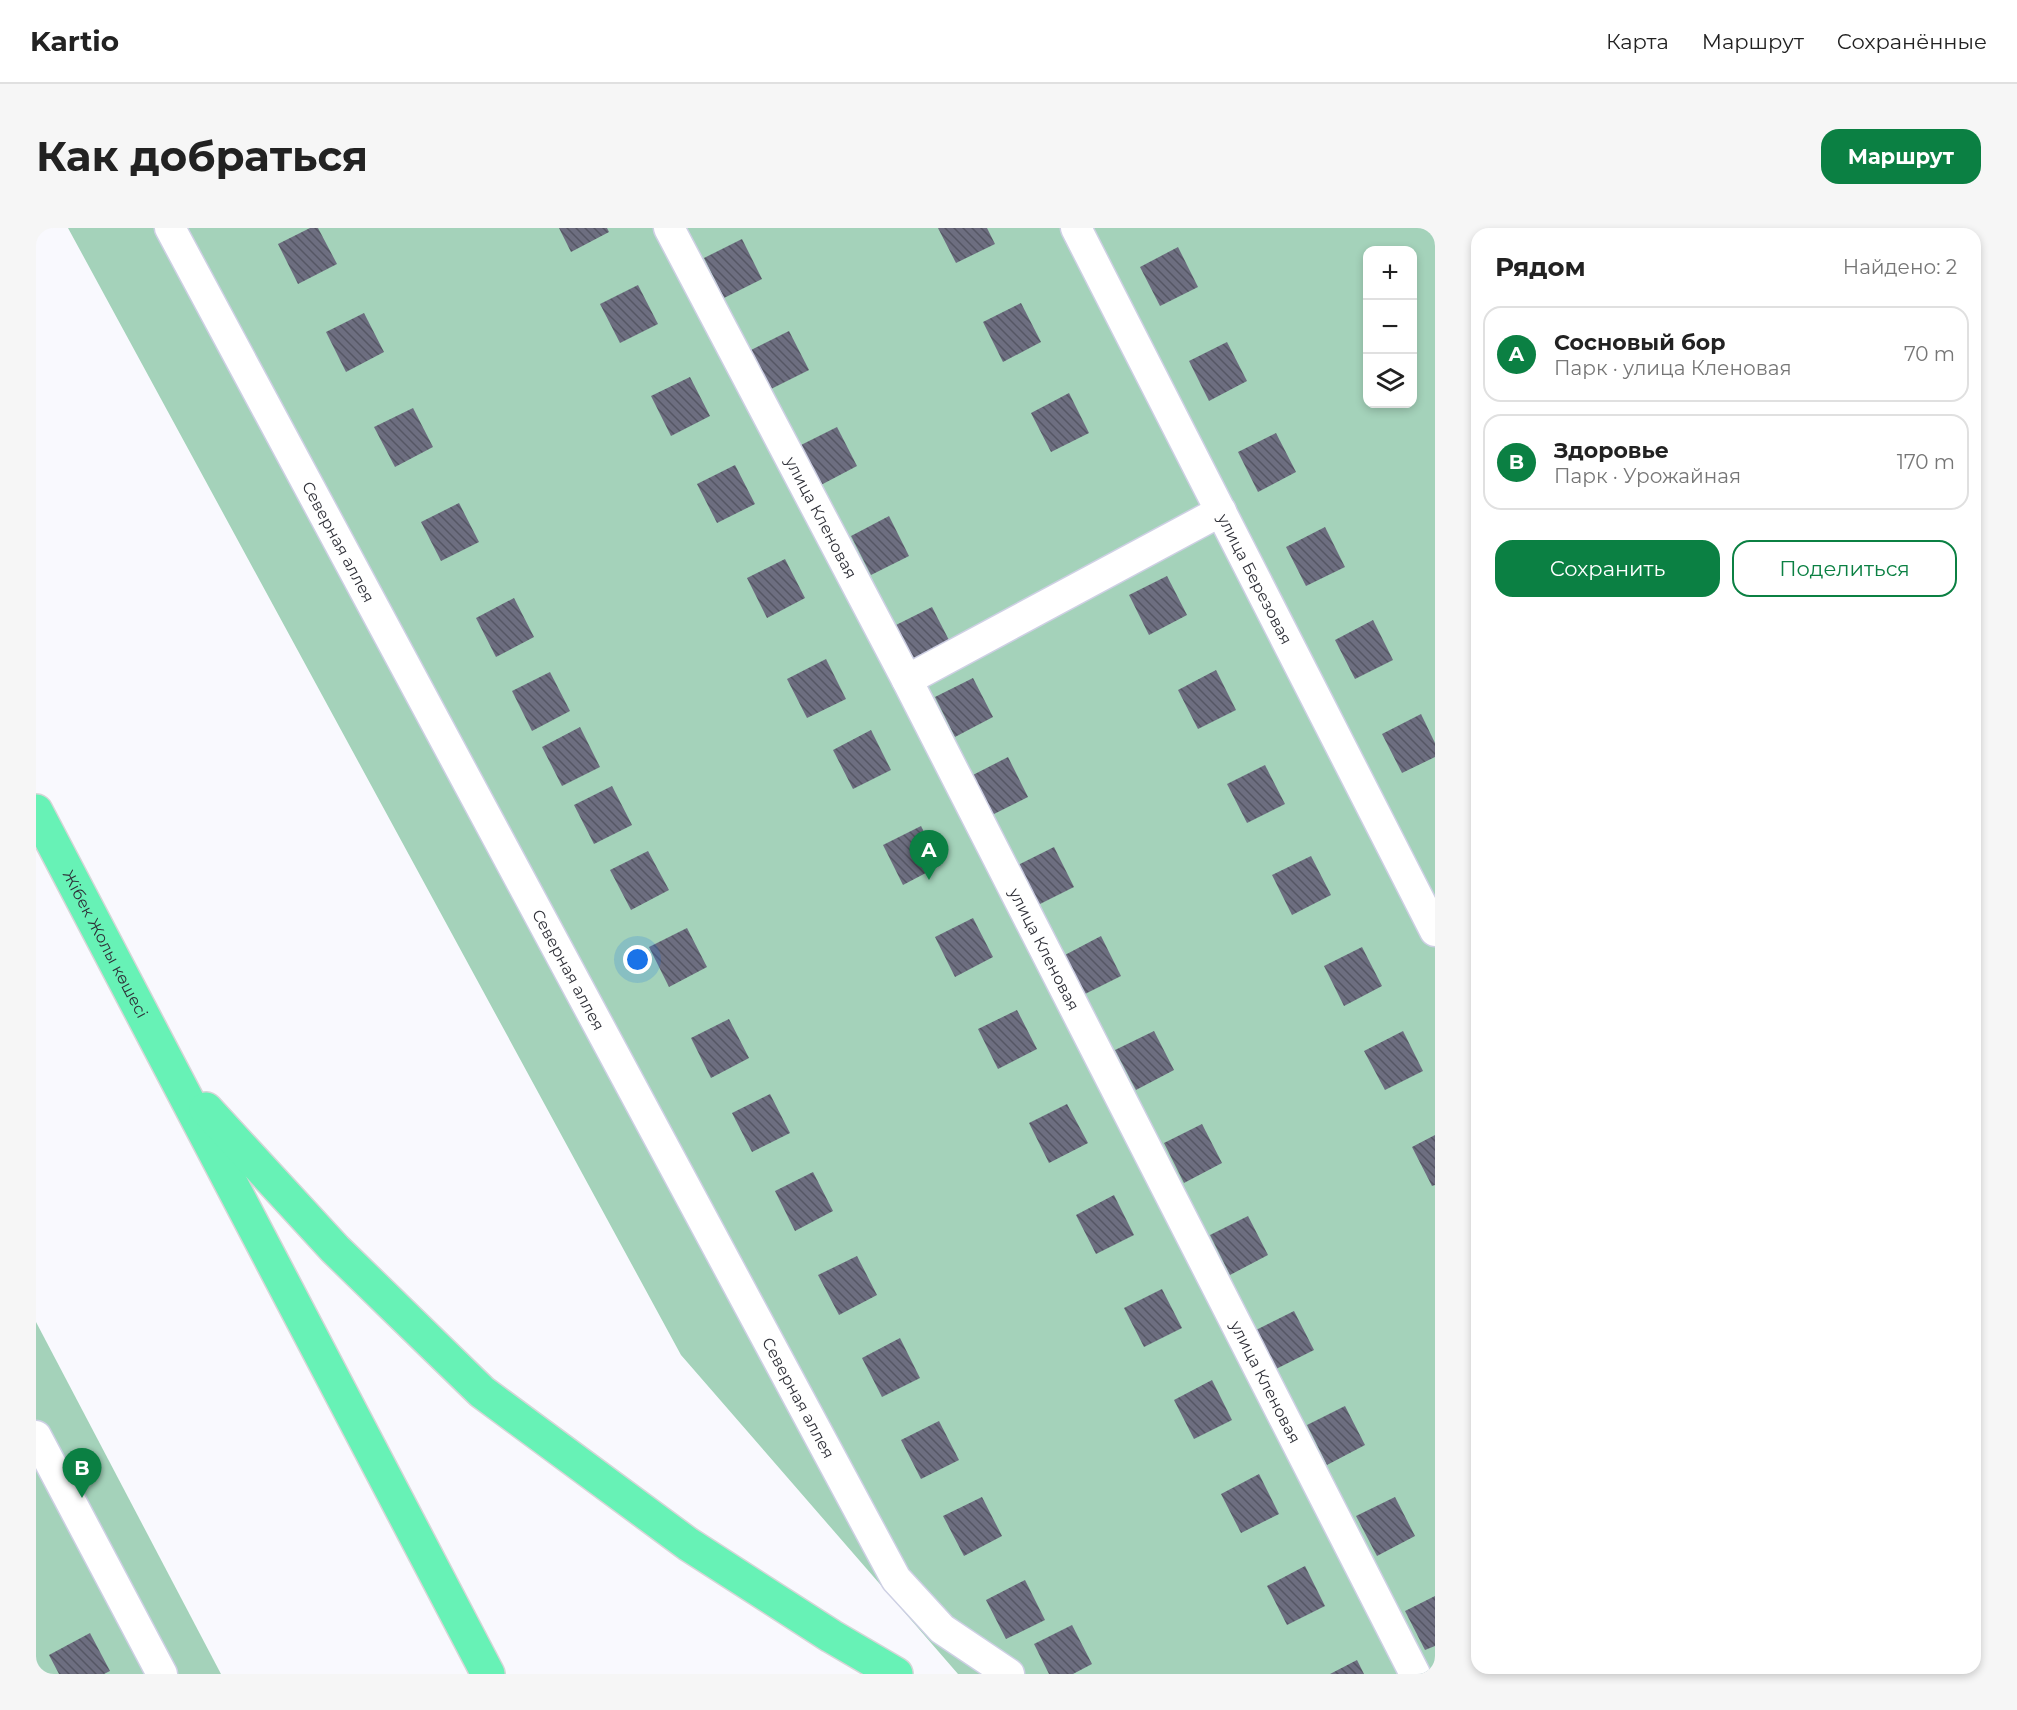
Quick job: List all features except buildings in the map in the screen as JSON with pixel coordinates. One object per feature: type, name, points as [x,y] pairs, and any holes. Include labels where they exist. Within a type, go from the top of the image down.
[{"type":"highway","name":"Жібек Жолы көшесі","points":[[36,811],[176,1077]]},
{"type":"highway","points":[[176,1077],[488,1674]]},
{"type":"highway","points":[[176,1077],[335,1250],[482,1392],[688,1544],[831,1636],[896,1674]]},
{"type":"street","name":"Северная аллея","points":[[170,228],[896,1579],[942,1629],[1009,1674]]},
{"type":"street","name":"улица Кленовая","points":[[669,228],[907,680],[1415,1674]]},
{"type":"street","name":"улица Березовая","points":[[1076,228],[1435,931]]},
{"type":"street","points":[[907,680],[1221,511]]},
{"type":"street","points":[[36,1436],[153,1671]]},
{"type":"green space","points":[[68,228],[1435,228],[1435,1674],[958,1674],[681,1355]]},
{"type":"green space","points":[[36,1322],[221,1674],[36,1674]]},
{"type":"place","name":"Сосновый бор","points":[[929,880]]},
{"type":"place","name":"Здоровье","points":[[82,1498]]}]
